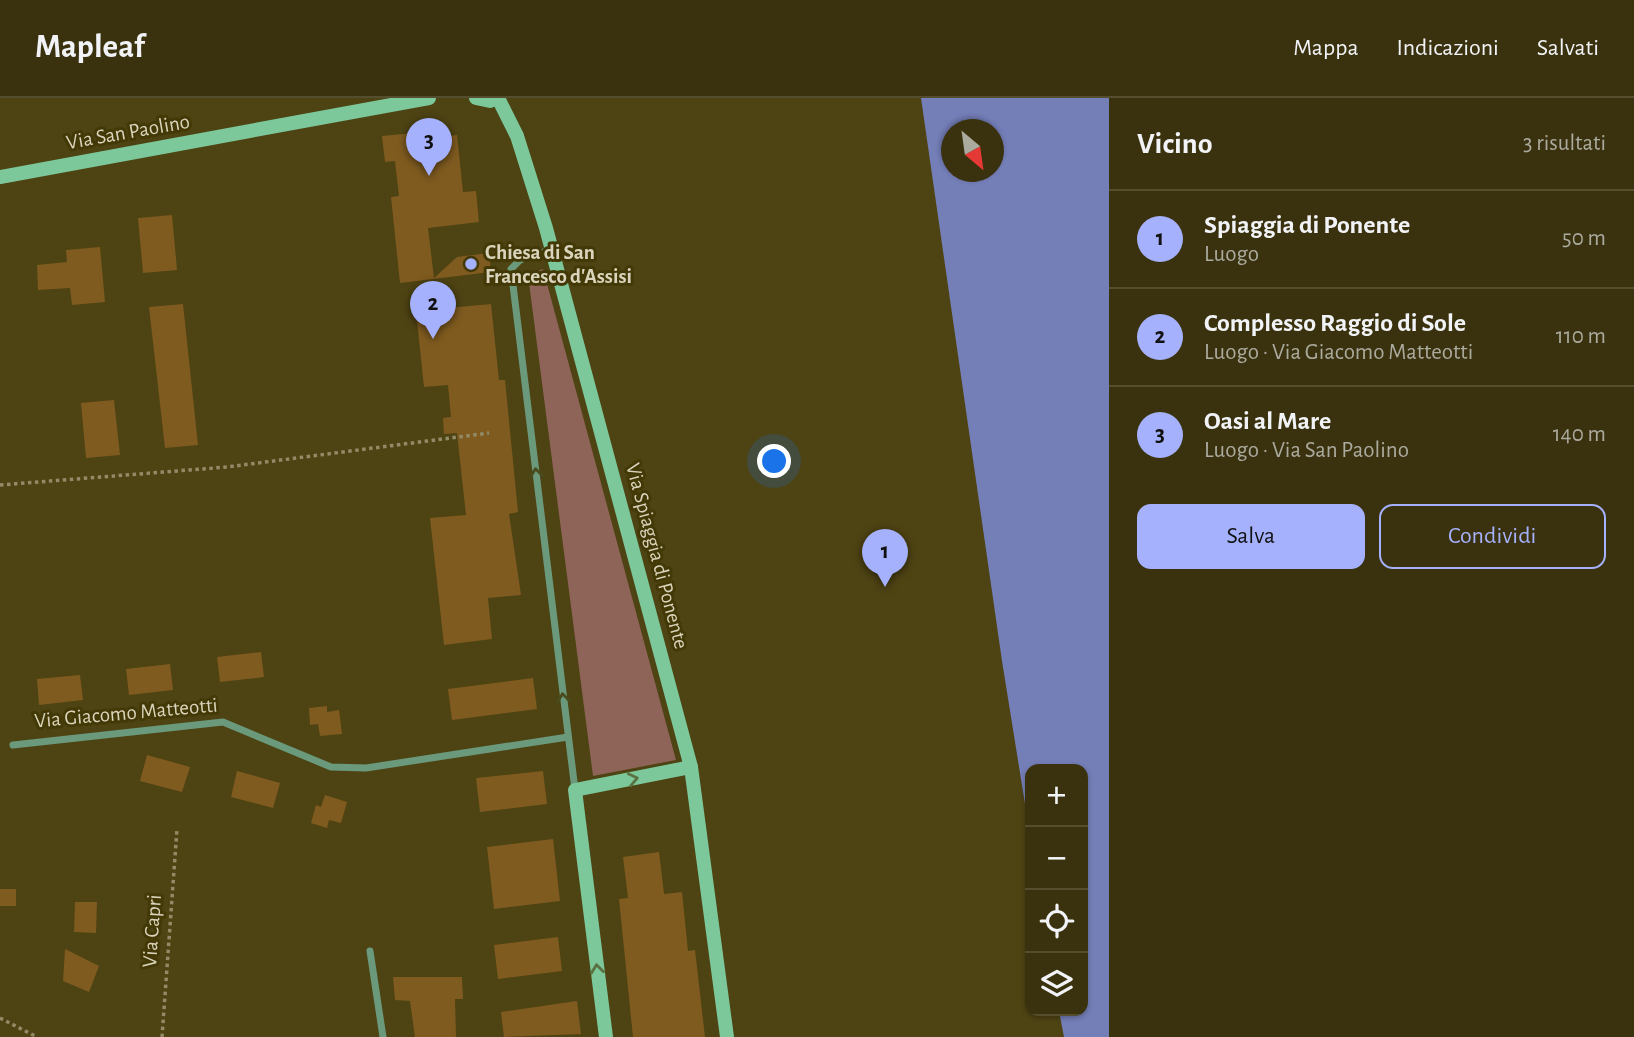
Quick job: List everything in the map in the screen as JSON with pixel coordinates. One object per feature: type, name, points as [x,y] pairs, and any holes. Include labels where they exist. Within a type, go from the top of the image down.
[{"type":"street","name":"Via San Paolino","points":[[0,177],[429,98]]},
{"type":"street","points":[[476,98],[482,102],[497,98]]},
{"type":"street","name":"Via Spiaggia di Ponente","points":[[497,98],[517,136],[552,249],[691,767],[727,1037]]},
{"type":"street","points":[[552,249],[520,260],[511,269],[606,1037]]},
{"type":"street","name":"Via Giacomo Matteotti","points":[[13,745],[223,722],[331,767],[366,768],[568,737]]},
{"type":"street","points":[[575,790],[691,767]]},
{"type":"street","points":[[370,951],[383,1037]]},
{"type":"path","points":[[0,485],[227,467],[489,433]]},
{"type":"path","name":"Via Capri","points":[[162,1037],[177,829]]},
{"type":"path","points":[[0,1017],[37,1037]]},
{"type":"shaded area","points":[[543,269],[676,760],[593,776],[528,275]]},
{"type":"water","points":[[921,98],[1109,98],[1109,1037],[1064,1037],[1060,1016],[1088,1016],[1088,764],[1025,764],[1025,804]]},
{"type":"building","points":[[413,133],[414,140],[457,135],[463,192],[476,191],[479,222],[428,228],[434,278],[457,257],[489,253],[491,272],[400,283],[391,197],[399,196],[395,161],[385,162],[382,136]]},
{"type":"building","points":[[172,215],[177,270],[143,273],[138,218]]},
{"type":"building","points":[[100,247],[105,302],[72,305],[70,288],[38,290],[37,265],[67,262],[66,250]]},
{"type":"building","points":[[183,304],[198,445],[165,448],[149,307]]},
{"type":"building","points":[[491,304],[499,380],[505,380],[518,512],[509,514],[521,595],[488,598],[492,639],[444,645],[430,518],[466,515],[457,433],[444,434],[443,418],[451,417],[448,385],[424,387],[416,311]]},
{"type":"building","points":[[114,400],[120,455],[86,458],[81,403]]},
{"type":"building","points":[[261,652],[264,677],[220,682],[217,657]]},
{"type":"building","points":[[170,664],[173,690],[129,695],[126,669]]},
{"type":"building","points":[[80,675],[83,700],[39,705],[37,679]]},
{"type":"building","points":[[533,678],[537,709],[452,720],[448,689]]},
{"type":"building","points":[[327,706],[327,712],[339,710],[342,734],[320,736],[318,724],[310,725],[309,708]]},
{"type":"building","points":[[147,755],[190,767],[182,792],[140,781]]},
{"type":"building","points":[[237,771],[280,783],[273,808],[231,797]]},
{"type":"building","points":[[543,771],[547,804],[480,812],[476,778]]},
{"type":"building","points":[[325,795],[347,802],[341,823],[329,820],[327,828],[311,823],[316,805],[321,807]]},
{"type":"building","points":[[553,839],[560,901],[494,909],[487,847]]},
{"type":"building","points":[[659,852],[664,894],[682,892],[688,951],[695,950],[705,1037],[633,1037],[619,899],[628,898],[623,857]]},
{"type":"building","points":[[0,889],[16,889],[16,906],[0,906]]},
{"type":"building","points":[[75,902],[97,902],[96,933],[74,932]]},
{"type":"building","points":[[558,937],[562,971],[498,979],[494,945]]},
{"type":"building","points":[[65,949],[99,966],[89,992],[63,981]]},
{"type":"building","points":[[393,977],[462,977],[463,999],[455,999],[456,1037],[415,1037],[410,1001],[395,1000]]},
{"type":"building","points":[[577,1001],[581,1034],[504,1037],[501,1012]]},
{"type":"place","name":"Oasi al Mare","points":[[429,176]]},
{"type":"place","name":"Chiesa di San Francesco d'Assisi","points":[[471,264]]},
{"type":"place","name":"Complesso Raggio di Sole","points":[[433,339]]},
{"type":"place","name":"Spiaggia di Ponente","points":[[885,587]]}]
